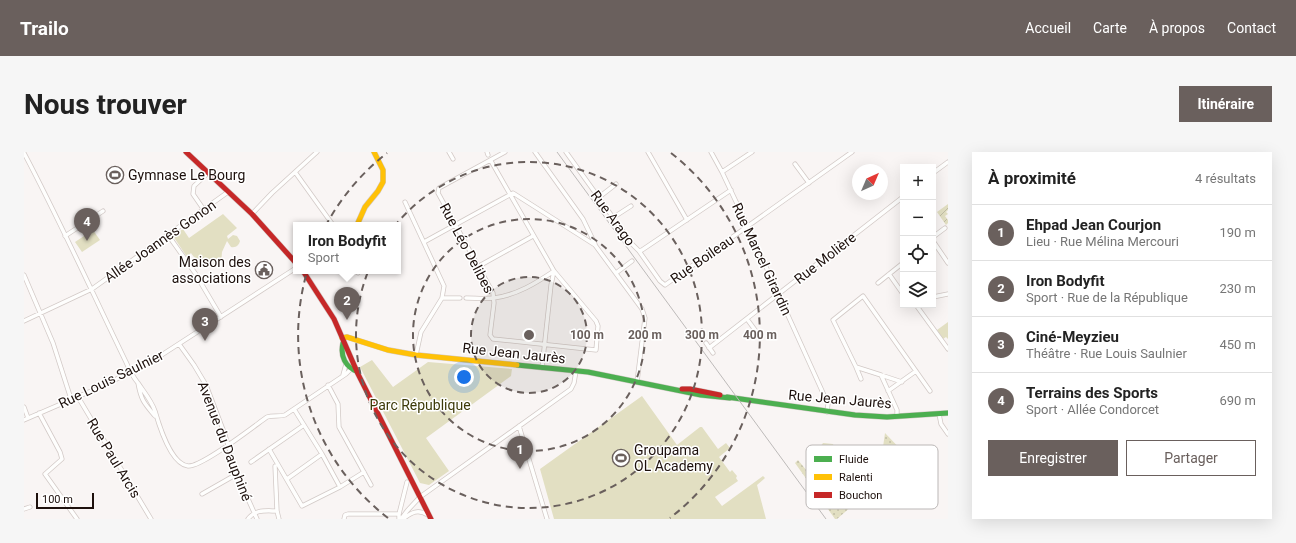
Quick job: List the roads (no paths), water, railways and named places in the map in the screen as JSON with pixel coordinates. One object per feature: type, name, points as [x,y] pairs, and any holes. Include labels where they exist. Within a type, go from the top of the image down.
[{"type":"main road","points":[[186,152],[252,214],[293,260]]},
{"type":"main road","points":[[358,222],[365,207],[378,191],[383,182],[383,170],[374,152]]},
{"type":"main road","points":[[305,274],[334,319],[354,364],[420,497],[432,518]]},
{"type":"main road","name":"Rue Jean Jaurès","points":[[343,340],[351,339],[388,350],[416,355],[576,371],[675,389],[690,389],[730,398],[827,412],[879,417],[948,413]]},
{"type":"main road","points":[[343,340],[341,352],[346,364],[350,369],[358,372]]},
{"type":"main road","points":[[341,352],[348,350]]},
{"type":"street","points":[[24,152],[92,289],[131,372],[137,383],[150,399],[172,453],[183,464],[188,466],[196,465],[228,445],[267,417],[280,417],[294,409],[346,374],[354,364]]},
{"type":"street","points":[[252,214],[272,193],[317,152]]},
{"type":"street","points":[[449,152],[453,159]]},
{"type":"street","points":[[505,152],[491,161],[554,271],[551,285],[542,368]]},
{"type":"street","points":[[535,152],[583,219],[595,246],[642,309],[645,318],[637,382]]},
{"type":"street","name":"Rue Arago","points":[[566,152],[598,198],[614,217],[632,244],[639,251],[688,220],[730,190]]},
{"type":"street","points":[[648,152],[688,220]]},
{"type":"street","name":"Rue Marcel Girardin","points":[[711,152],[748,227],[828,404],[827,412]]},
{"type":"street","points":[[722,172],[752,152]]},
{"type":"street","name":"Rue Boileau","points":[[639,251],[660,281],[665,285],[852,152]]},
{"type":"street","name":"Rue Léo Delibes","points":[[491,161],[439,188],[438,193],[493,293],[494,298],[490,335],[493,339],[596,350],[598,326],[596,321],[554,271]]},
{"type":"street","points":[[936,172],[948,162]]},
{"type":"street","points":[[795,164],[808,183]]},
{"type":"street","points":[[295,172],[331,222]]},
{"type":"street","points":[[204,210],[193,194],[194,186],[208,173]]},
{"type":"street","points":[[598,198],[616,184]]},
{"type":"street","name":"Allée Joannès Gonon","points":[[24,321],[92,289],[228,192]]},
{"type":"street","points":[[424,242],[510,194],[516,194],[595,246]]},
{"type":"street","name":"Rue Molière","points":[[710,348],[900,199]]},
{"type":"street","points":[[405,202],[444,286],[442,298],[420,332],[416,355]]},
{"type":"street","points":[[614,217],[631,206]]},
{"type":"street","points":[[65,236],[103,211]]},
{"type":"street","points":[[934,236],[945,228]]},
{"type":"street","points":[[168,235],[195,273],[221,317]]},
{"type":"street","points":[[479,266],[534,236]]},
{"type":"street","points":[[936,245],[948,263]]},
{"type":"street","points":[[616,273],[632,261]]},
{"type":"street","points":[[878,283],[900,265]]},
{"type":"street","name":"Rue Louis Saulnier","points":[[26,419],[78,397],[157,358],[293,270]]},
{"type":"street","points":[[466,298],[494,298],[510,294],[532,285],[554,271]]},
{"type":"street","points":[[889,274],[900,290]]},
{"type":"street","points":[[24,275],[42,313],[71,399]]},
{"type":"street","points":[[936,296],[948,294]]},
{"type":"street","points":[[861,380],[834,320],[863,296],[930,391]]},
{"type":"street","points":[[442,298],[460,298]]},
{"type":"street","points":[[918,308],[948,349]]},
{"type":"street","points":[[746,319],[758,334]]},
{"type":"street","points":[[706,343],[713,353]]},
{"type":"street","name":"Avenue du Dauphiné","points":[[179,344],[206,385],[237,474],[257,519]]},
{"type":"street","points":[[343,375],[346,364]]},
{"type":"street","points":[[856,367],[902,382]]},
{"type":"street","points":[[400,518],[420,497],[570,389],[574,383],[576,371]]},
{"type":"street","points":[[888,391],[916,371]]},
{"type":"street","points":[[881,375],[897,410],[897,416]]},
{"type":"street","points":[[137,383],[141,397],[157,418]]},
{"type":"street","points":[[328,385],[338,404],[339,427],[371,485]]},
{"type":"street","name":"Rue Paul Arcis","points":[[78,397],[151,519]]},
{"type":"street","points":[[24,407],[26,419]]},
{"type":"street","points":[[294,409],[322,454],[340,487]]},
{"type":"street","points":[[39,413],[60,452],[62,459],[45,474],[78,519]]},
{"type":"street","points":[[939,414],[941,424],[948,434]]},
{"type":"street","points":[[251,462],[304,425]]},
{"type":"street","points":[[520,426],[547,519]]},
{"type":"street","points":[[269,449],[302,506],[340,487],[364,472]]},
{"type":"street","points":[[287,479],[322,454]]},
{"type":"street","points":[[275,466],[277,511],[279,519]]},
{"type":"street","points":[[202,494],[237,474]]},
{"type":"street","points":[[400,518],[407,482]]},
{"type":"street","points":[[24,509],[30,507]]},
{"type":"street","points":[[248,519],[258,511],[277,511]]},
{"type":"street","points":[[344,519],[348,514],[400,518],[418,511],[432,518]]},
{"type":"tram line","points":[[557,152],[806,492]]},
{"type":"tram line","points":[[819,509],[826,519]]},
{"type":"place","name":"Gymnase Le Bourg","points":[[115,175]]},
{"type":"place","name":"Terrains des Sports","points":[[87,241]]},
{"type":"place","name":"Maison des associations","points":[[264,270]]},
{"type":"place","name":"Iron Bodyfit","points":[[347,320]]},
{"type":"place","name":"Ciné-Meyzieu","points":[[205,341]]},
{"type":"place","name":"Groupama OL Academy","points":[[621,458]]},
{"type":"place","name":"Ehpad Jean Courjon","points":[[520,469]]},
{"type":"park label","name":"Parc République","points":[[420,405]]}]
